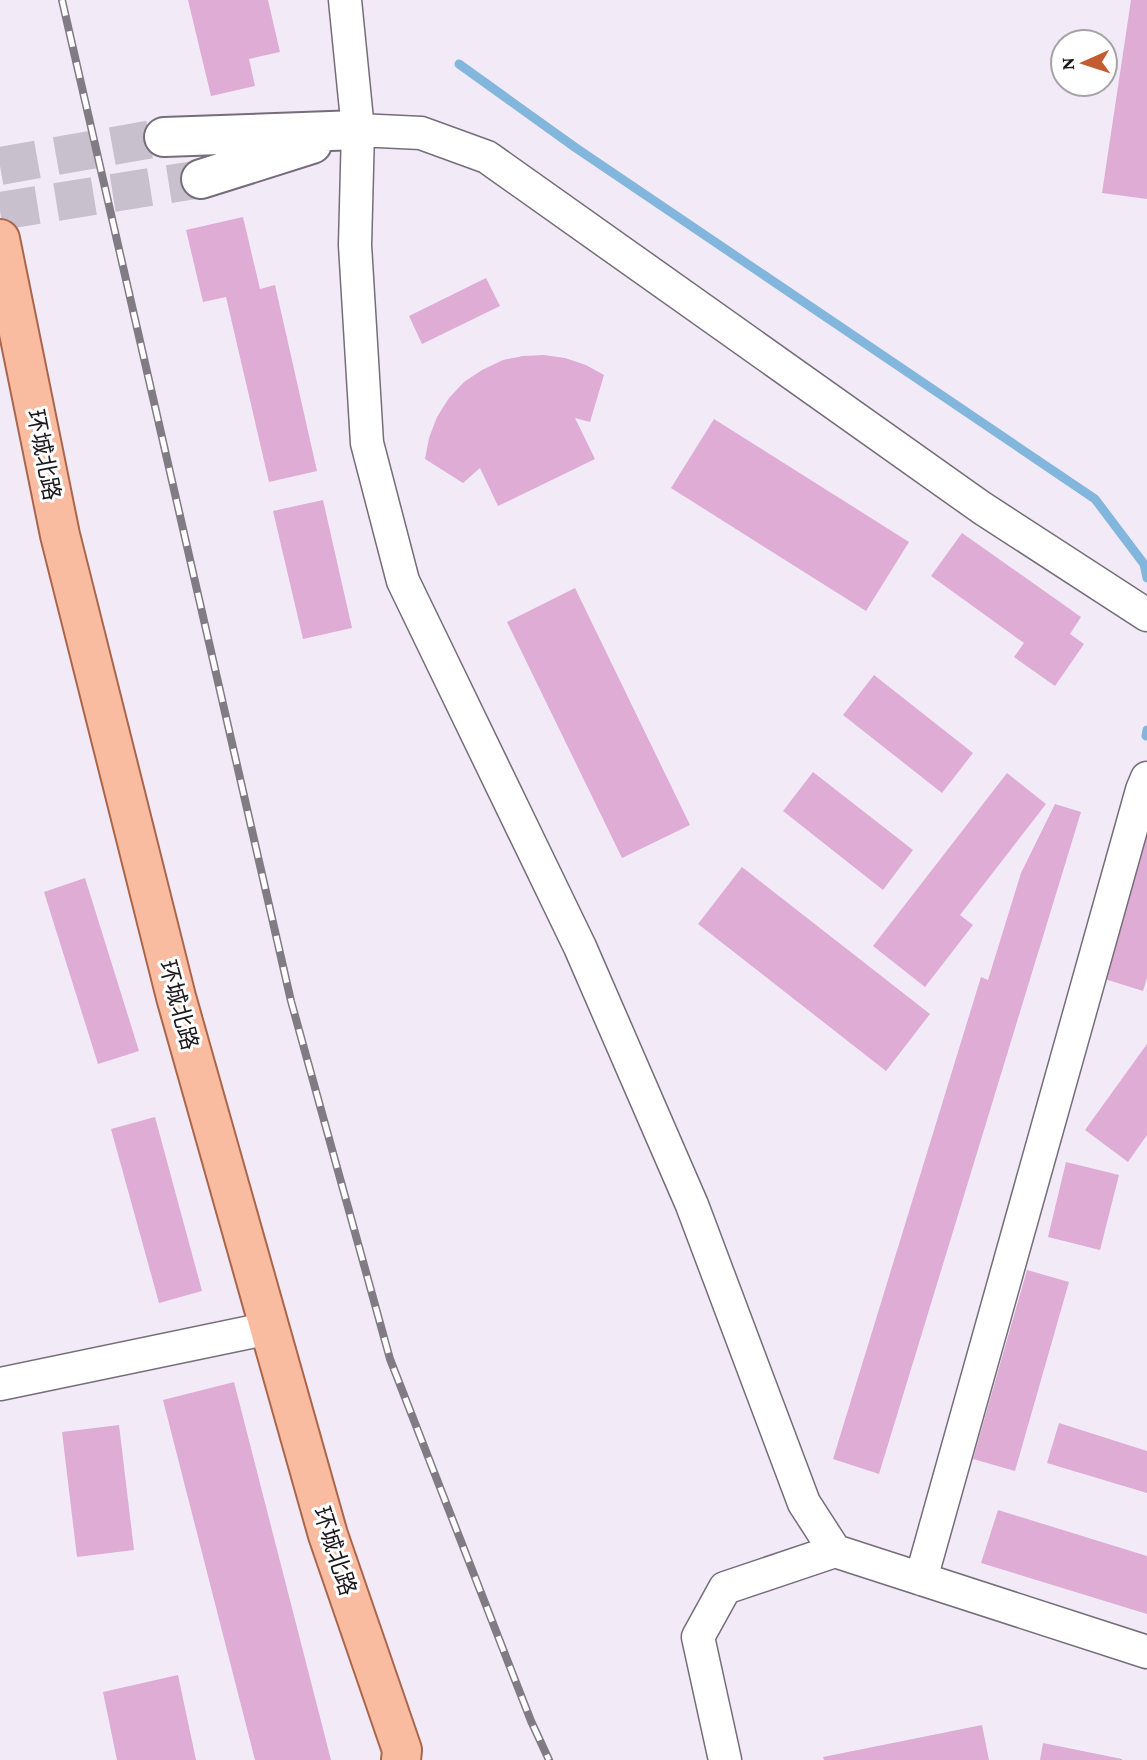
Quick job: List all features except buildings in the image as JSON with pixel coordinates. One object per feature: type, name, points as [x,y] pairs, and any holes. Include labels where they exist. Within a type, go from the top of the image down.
[{"type":"main road","name":"环城北路","points":[[2,254],[60,535],[176,997],[328,1535],[402,1750],[401,1760]]},
{"type":"street","points":[[345,0],[358,130],[355,245],[367,443],[403,581],[580,947],[692,1205],[804,1503],[835,1550]]},
{"type":"street","points":[[201,179],[358,130]]},
{"type":"street","points":[[164,137],[358,130],[421,133],[487,156],[982,508],[1138,609]]},
{"type":"street","points":[[921,1579],[1147,778]]},
{"type":"street","points":[[0,1384],[270,1328]]},
{"type":"street","points":[[725,1760],[698,1637],[724,1588],[835,1550],[1147,1653]]},
{"type":"waterway","points":[[459,64],[576,148],[1095,499],[1144,564],[1147,578]]},
{"type":"waterway","points":[[1146,736],[1147,730]]},
{"type":"tunnel","points":[[0,166],[164,137]]},
{"type":"tunnel","points":[[0,211],[201,179]]},
{"type":"railway","points":[[62,0],[291,1001],[390,1359],[531,1721],[549,1760]]}]
